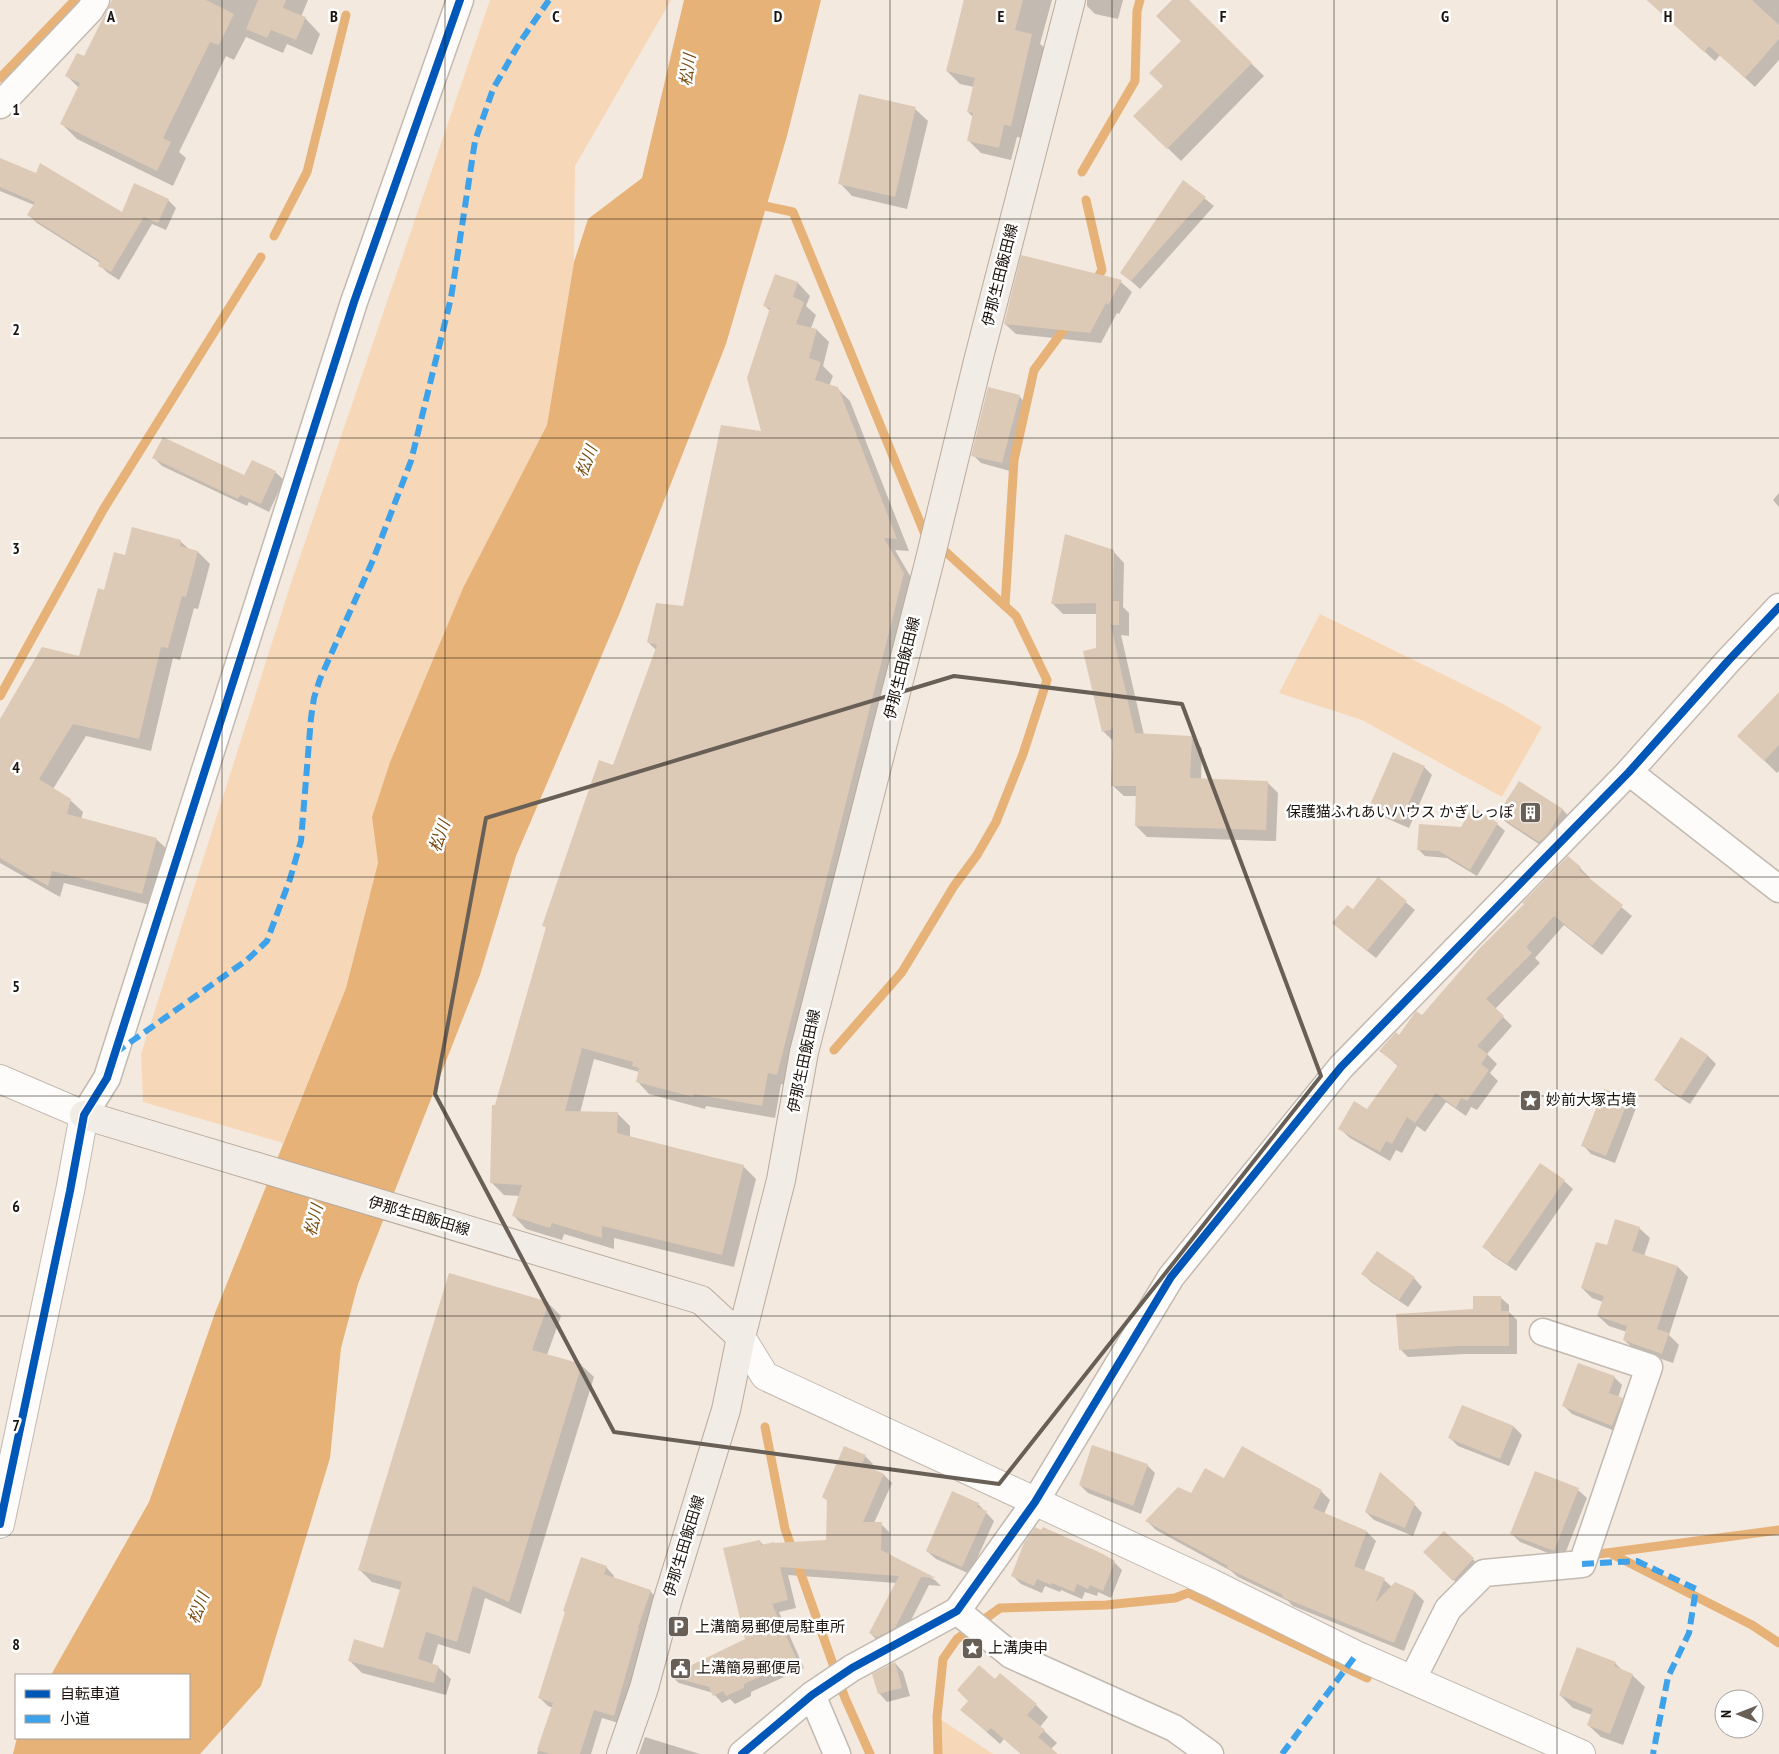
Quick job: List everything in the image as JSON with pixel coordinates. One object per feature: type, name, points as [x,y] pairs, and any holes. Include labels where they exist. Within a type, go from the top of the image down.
[{"type":"main road","name":"伊那生田飯田線","points":[[621,1754],[644,1688],[667,1602],[726,1410],[741,1337],[781,1180],[804,1052],[929,563],[978,361],[1072,0]]},
{"type":"main road","name":"伊那生田飯田線","points":[[84,1115],[701,1300],[741,1337]]},
{"type":"street","points":[[0,105],[90,10],[96,0]]},
{"type":"street","points":[[0,1524],[70,1191],[84,1115],[107,1078],[354,302],[460,0]]},
{"type":"street","points":[[742,1754],[818,1691],[852,1668],[961,1614],[1035,1502],[1172,1277],[1335,1075],[1629,772],[1779,607]]},
{"type":"street","points":[[1629,772],[1779,889]]},
{"type":"street","points":[[0,1079],[84,1115]]},
{"type":"street","points":[[1412,1680],[1448,1609],[1484,1574],[1582,1564],[1650,1367],[1543,1332]]},
{"type":"street","points":[[741,1337],[765,1376],[1212,1582],[1356,1655],[1581,1754]]},
{"type":"street","points":[[961,1614],[1011,1655],[1174,1728],[1210,1754]]},
{"type":"street","points":[[818,1691],[837,1754]]},
{"type":"highlighted area","points":[[954,676],[1182,704],[1321,1076],[999,1484],[614,1432],[435,1094],[486,818]]},
{"type":"shaded area","points":[[490,0],[671,0],[575,166],[574,262],[547,425],[463,588],[390,762],[372,817],[378,863],[346,988],[283,1143],[143,1102],[141,1054],[291,583]]},
{"type":"shaded area","points":[[1320,614],[1505,705],[1542,727],[1502,797],[1362,720],[1279,693]]},
{"type":"shaded area","points":[[937,1717],[993,1754],[938,1754]]},
{"type":"water","name":"松川","points":[[684,0],[821,0],[787,136],[726,344],[621,610],[516,856],[480,975],[358,1284],[341,1348],[330,1458],[261,1686],[200,1754],[13,1754],[17,1739],[190,1739],[190,1674],[52,1674],[149,1502],[215,1313],[346,988],[378,863],[372,817],[390,762],[463,588],[547,425],[574,262],[588,219],[642,178]]},
{"type":"building","points":[[112,0],[206,0],[234,14],[219,45],[210,42],[163,138],[171,142],[157,171],[60,124],[80,83],[65,76],[77,53],[84,56]]},
{"type":"building","points":[[258,0],[286,0],[283,8],[306,17],[296,40],[271,30],[267,38],[246,29]]},
{"type":"building","points":[[964,0],[1023,0],[1015,30],[1032,34],[1011,126],[1004,125],[999,148],[967,141],[973,113],[967,112],[975,78],[946,71]]},
{"type":"building","points":[[1172,0],[1189,0],[1252,63],[1167,149],[1133,116],[1163,86],[1149,73],[1181,41],[1156,16]]},
{"type":"building","points":[[1647,0],[1752,0],[1779,25],[1779,39],[1745,78],[1709,46],[1704,52]]},
{"type":"building","points":[[859,94],[916,107],[895,197],[838,184]]},
{"type":"building","points":[[0,158],[36,173],[40,163],[122,212],[134,183],[169,199],[158,223],[144,217],[111,272],[98,266],[100,261],[27,215],[35,202],[0,187]]},
{"type":"building","points":[[1183,180],[1206,197],[1131,281],[1120,273]]},
{"type":"building","points":[[1021,255],[1122,280],[1108,305],[1106,303],[1090,333],[1004,324]]},
{"type":"building","points":[[775,274],[798,282],[793,297],[804,302],[796,324],[817,329],[809,358],[821,362],[815,380],[838,387],[897,539],[884,538],[904,573],[777,1075],[768,1073],[762,1106],[694,1094],[693,1097],[636,1082],[639,1068],[632,1066],[633,1062],[582,1048],[565,1111],[618,1112],[617,1133],[744,1165],[722,1255],[602,1226],[602,1238],[552,1223],[550,1228],[512,1216],[522,1185],[490,1183],[492,1105],[495,1105],[546,927],[542,926],[599,760],[613,765],[657,645],[647,642],[656,603],[683,606],[721,425],[761,431],[747,378],[770,308],[763,306]]},
{"type":"building","points":[[988,387],[1020,395],[1002,463],[971,456]]},
{"type":"building","points":[[163,437],[244,475],[252,460],[276,471],[261,504],[240,495],[238,499],[152,458]]},
{"type":"building","points":[[132,527],[181,540],[180,546],[198,551],[186,597],[182,596],[168,648],[161,647],[139,739],[73,724],[39,779],[71,799],[67,814],[157,838],[142,894],[52,871],[48,886],[0,858],[0,719],[42,647],[79,656],[98,588],[104,590],[114,552],[125,555]]},
{"type":"building","points":[[1065,534],[1114,550],[1113,601],[1119,601],[1119,625],[1111,625],[1135,733],[1192,736],[1190,778],[1268,781],[1266,830],[1135,826],[1136,786],[1111,786],[1113,729],[1102,732],[1083,651],[1096,648],[1096,603],[1051,604]]},
{"type":"building","points":[[1779,692],[1779,745],[1764,761],[1737,736]]},
{"type":"building","points":[[1393,752],[1425,766],[1401,821],[1369,807]]},
{"type":"building","name":"保護猫ふれあいハウス かぎしっぽ","points":[[1519,781],[1563,809],[1548,834],[1539,842],[1497,815]]},
{"type":"building","points":[[1473,807],[1498,823],[1470,870],[1439,851],[1417,850],[1419,824],[1461,827]]},
{"type":"building","points":[[1568,856],[1581,867],[1579,870],[1623,905],[1592,946],[1554,916],[1526,947],[1532,953],[1486,999],[1504,1016],[1477,1046],[1488,1054],[1481,1064],[1489,1070],[1467,1101],[1461,1098],[1456,1108],[1436,1093],[1415,1123],[1407,1117],[1392,1144],[1386,1141],[1380,1152],[1338,1129],[1354,1101],[1367,1109],[1398,1065],[1379,1051],[1396,1032],[1399,1035],[1416,1011],[1422,1015],[1480,948]]},
{"type":"building","points":[[1378,877],[1407,901],[1367,951],[1332,923],[1347,905],[1353,909]]},
{"type":"building","points":[[1681,1037],[1708,1055],[1681,1097],[1654,1080]]},
{"type":"building","points":[[1604,1089],[1629,1098],[1606,1156],[1581,1146]]},
{"type":"building","points":[[1540,1163],[1565,1180],[1507,1264],[1482,1247]]},
{"type":"building","points":[[1615,1219],[1640,1227],[1632,1251],[1678,1266],[1657,1329],[1669,1333],[1662,1354],[1623,1340],[1627,1326],[1597,1316],[1604,1296],[1581,1288],[1596,1242],[1607,1245]]},
{"type":"building","points":[[1377,1251],[1415,1277],[1399,1300],[1361,1274]]},
{"type":"building","points":[[449,1273],[549,1302],[532,1350],[582,1364],[509,1602],[473,1586],[457,1642],[426,1632],[418,1659],[439,1666],[434,1683],[348,1661],[354,1639],[383,1648],[402,1582],[358,1570]]},
{"type":"building","points":[[1473,1296],[1501,1296],[1501,1311],[1509,1311],[1509,1346],[1457,1346],[1399,1350],[1396,1314],[1473,1309]]},
{"type":"building","points":[[1578,1363],[1615,1376],[1609,1393],[1623,1398],[1612,1426],[1562,1406]]},
{"type":"building","points":[[1462,1405],[1514,1426],[1500,1459],[1448,1438]]},
{"type":"building","points":[[1092,1445],[1148,1464],[1133,1506],[1079,1485]]},
{"type":"building","points":[[844,1446],[866,1455],[862,1464],[884,1474],[863,1522],[882,1522],[881,1550],[936,1578],[921,1577],[895,1628],[877,1637],[869,1633],[899,1576],[780,1567],[788,1600],[772,1604],[797,1660],[744,1684],[744,1688],[726,1696],[723,1691],[713,1696],[709,1687],[669,1676],[745,1639],[723,1548],[760,1540],[761,1545],[774,1542],[826,1540],[827,1500],[822,1497]]},
{"type":"building","points":[[1242,1446],[1322,1490],[1313,1508],[1367,1531],[1354,1566],[1385,1578],[1375,1603],[1395,1582],[1415,1591],[1394,1643],[1282,1597],[1283,1595],[1227,1568],[1228,1566],[1145,1521],[1178,1487],[1191,1493],[1205,1468],[1224,1478]]},
{"type":"building","points":[[1535,1471],[1579,1488],[1554,1551],[1510,1534]]},
{"type":"building","points":[[1380,1472],[1415,1503],[1405,1528],[1365,1512]]},
{"type":"building","points":[[952,1491],[979,1503],[977,1507],[987,1511],[962,1567],[926,1551]]},
{"type":"building","points":[[1035,1527],[1041,1530],[1043,1527],[1115,1561],[1103,1591],[1090,1585],[1088,1589],[1077,1584],[1074,1592],[1037,1579],[1034,1586],[1011,1576],[1024,1543]]},
{"type":"building","points":[[1444,1531],[1474,1558],[1453,1581],[1423,1552]]},
{"type":"building","points":[[581,1557],[607,1566],[604,1574],[651,1590],[638,1628],[614,1716],[594,1710],[580,1754],[550,1754],[537,1750],[553,1703],[538,1698]]},
{"type":"building","points":[[1577,1647],[1616,1662],[1614,1666],[1633,1674],[1610,1734],[1587,1725],[1593,1709],[1559,1695]]},
{"type":"building","points":[[895,1662],[902,1688],[878,1694],[872,1674]]},
{"type":"building","points":[[979,1665],[995,1679],[1000,1673],[1037,1704],[1027,1715],[1045,1730],[1038,1737],[1058,1754],[1021,1754],[991,1728],[987,1732],[960,1710],[968,1701],[957,1690]]},
{"type":"waterway","points":[[0,78],[75,0]]},
{"type":"waterway","points":[[1082,172],[1135,81],[1137,11],[1140,0]]},
{"type":"waterway","points":[[274,236],[307,172],[346,15]]},
{"type":"waterway","points":[[1086,200],[1102,270],[1094,284]]},
{"type":"waterway","points":[[756,204],[793,212],[924,532],[1016,616],[1047,680],[1023,754],[996,822],[977,855],[954,886],[902,972],[834,1050]]},
{"type":"waterway","points":[[0,696],[103,510],[261,257]]},
{"type":"waterway","points":[[1005,606],[1014,460],[1034,370],[1071,320]]},
{"type":"waterway","points":[[765,1427],[785,1529],[845,1698],[870,1754]]},
{"type":"waterway","points":[[1599,1554],[1779,1530]]},
{"type":"waterway","points":[[1610,1553],[1752,1625],[1779,1643]]},
{"type":"waterway","points":[[938,1754],[937,1717],[943,1659],[957,1639],[1000,1608],[1106,1605],[1175,1598],[1188,1593],[1367,1678]]},
{"type":"marked path","points":[[115,1053],[247,960],[267,941],[290,879],[301,841],[314,698],[320,679],[373,560],[411,461],[451,298],[475,141],[493,89],[520,42],[549,0]]},
{"type":"marked path","points":[[1582,1564],[1637,1561],[1696,1589],[1689,1633],[1668,1677],[1653,1754]]},
{"type":"marked path","points":[[1282,1754],[1356,1655]]},
{"type":"cycle path","points":[[0,1524],[70,1191],[84,1115],[107,1078],[354,302],[460,0]]},
{"type":"cycle path","points":[[742,1754],[812,1695],[852,1668],[957,1611],[1035,1502],[1171,1277],[1341,1067],[1629,772],[1779,607]]},
{"type":"place","name":"保護猫ふれあいハウス かぎしっぽ","points":[[1530,812]]},
{"type":"place","name":"妙前大塚古墳","points":[[1530,1100]]},
{"type":"place","name":"上溝簡易郵便局駐車所","points":[[679,1627]]},
{"type":"place","name":"上溝庚申","points":[[972,1648]]},
{"type":"place","name":"上溝簡易郵便局","points":[[680,1668]]}]
